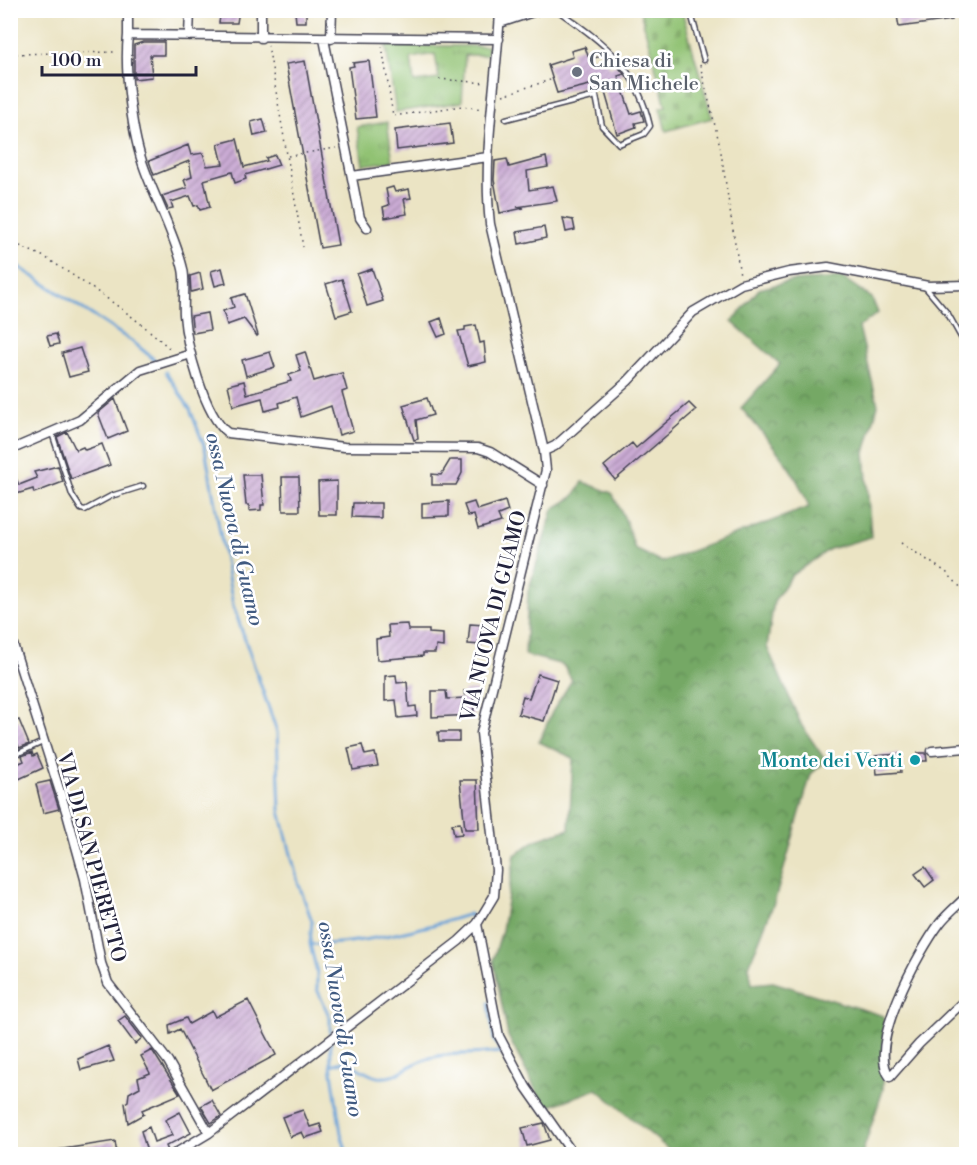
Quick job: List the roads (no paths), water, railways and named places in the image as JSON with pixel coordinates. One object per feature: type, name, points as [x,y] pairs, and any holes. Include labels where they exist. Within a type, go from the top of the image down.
[{"type":"street","points":[[128,10],[126,52],[137,144],[184,273],[184,317],[192,354],[214,417],[228,433],[344,447],[477,448],[490,452],[543,485]]},
{"type":"street","points":[[189,36],[190,10]]},
{"type":"street","points":[[261,10],[264,38]]},
{"type":"street","points":[[332,10],[328,39],[360,218],[367,228]]},
{"type":"street","name":"VIA NUOVA DI GUAMO","points":[[174,1155],[209,1133],[459,941],[477,924],[494,896],[496,870],[481,733],[546,470],[544,451],[490,224],[487,200],[488,157],[500,10]]},
{"type":"street","points":[[500,23],[538,10]]},
{"type":"street","points":[[128,35],[328,39],[499,39]]},
{"type":"street","points":[[352,176],[488,157]]},
{"type":"street","points":[[544,451],[555,446],[628,381],[693,312],[741,284],[789,272],[828,267],[924,285],[966,285]]},
{"type":"street","points":[[10,450],[80,420],[140,370],[192,354]]},
{"type":"street","name":"VIA DI SAN PIERETTO","points":[[10,635],[14,659],[44,742],[73,836],[101,963],[108,983],[168,1061],[209,1133]]},
{"type":"street","points":[[932,751],[966,748]]},
{"type":"street","points":[[966,897],[940,923],[896,1000],[887,1034],[885,1071],[890,1077],[919,1044],[966,999]]},
{"type":"street","points":[[477,924],[499,1036],[526,1087],[573,1155]]},
{"type":"lane","points":[[506,119],[596,96],[602,126],[619,144],[644,134],[650,126],[646,107],[625,64],[610,49],[557,10]]},
{"type":"lane","points":[[690,10],[705,60]]},
{"type":"lane","points":[[924,285],[948,314],[966,346]]},
{"type":"lane","points":[[52,432],[72,495],[81,509],[85,510],[111,496],[143,486]]},
{"type":"lane","points":[[10,757],[44,742]]},
{"type":"waterway","points":[[10,261],[133,342],[156,361]]},
{"type":"waterway","name":"ossa Nuova di Guamo","points":[[166,372],[190,409],[205,448],[233,605],[277,732],[280,811],[298,882],[312,921],[310,944],[317,972],[317,989],[330,1018],[331,1065],[341,1133],[347,1154]]},
{"type":"waterway","points":[[310,944],[369,939],[470,914],[471,917]]},
{"type":"waterway","points":[[489,1003],[494,1040],[513,1071]]},
{"type":"waterway","points":[[331,1065],[345,1061],[370,1075],[384,1077],[394,1075],[437,1056],[500,1052]]},
{"type":"place","name":"Chiesa di San Michele","points":[[577,72]]},
{"type":"place","name":"Monte dei Venti","points":[[915,760]]}]
